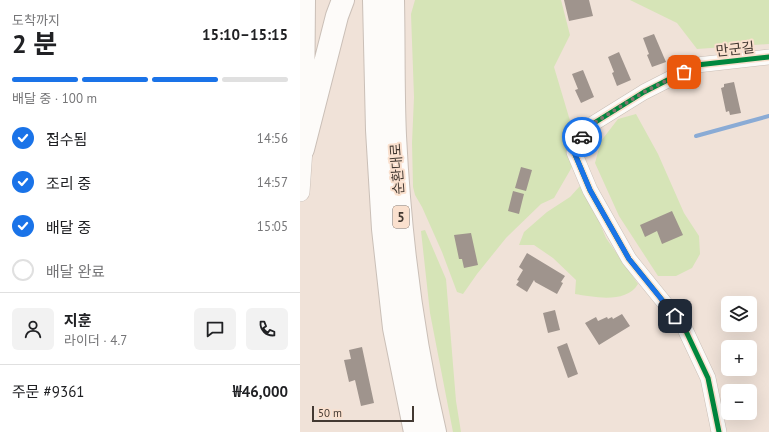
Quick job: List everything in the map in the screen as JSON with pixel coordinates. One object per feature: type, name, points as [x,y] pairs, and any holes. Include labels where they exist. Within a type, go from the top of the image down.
[{"type":"highway","points":[[303,149],[304,0]]},
{"type":"highway","name":"순환대로","points":[[374,0],[377,130],[383,229],[394,328],[415,432]]},
{"type":"highway","name":"순환대로","points":[[393,0],[395,135],[402,228],[412,320],[435,432]]},
{"type":"highway","points":[[303,149],[340,8]]},
{"type":"street","name":"만군길","points":[[719,432],[708,378],[684,327],[629,259],[590,190],[574,152],[586,128],[644,92],[697,65],[769,57]]},
{"type":"street","points":[[300,192],[303,149]]},
{"type":"green space","points":[[415,0],[561,0],[570,35],[554,67],[571,124],[572,167],[554,198],[541,204],[506,238],[463,294],[457,292],[442,252],[415,195],[413,187],[412,143],[414,97],[411,14]]},
{"type":"green space","points":[[630,0],[769,0],[769,44],[697,49],[677,23]]},
{"type":"green space","points":[[636,114],[658,154],[684,213],[699,236],[700,254],[692,268],[676,276],[658,276],[619,216],[595,163],[601,141],[618,119]]},
{"type":"green space","points":[[580,186],[589,198],[606,238],[638,284],[633,290],[626,294],[609,298],[575,294],[576,280],[553,258],[534,245],[519,245],[524,232],[547,212],[570,197]]},
{"type":"green space","points":[[425,230],[446,279],[456,401],[461,432],[453,432],[430,313],[421,231]]},
{"type":"building","points":[[564,0],[589,0],[593,16],[569,21]]},
{"type":"building","points":[[654,34],[666,62],[652,67],[647,55],[649,54],[643,38]]},
{"type":"building","points":[[619,52],[631,80],[617,86],[612,73],[614,72],[608,57]]},
{"type":"building","points":[[583,70],[594,97],[581,103],[575,90],[578,89],[572,74]]},
{"type":"building","points":[[734,82],[741,113],[730,115],[729,111],[726,112],[721,88],[724,87],[724,84]]},
{"type":"building","points":[[521,167],[532,170],[526,191],[515,188]]},
{"type":"building","points":[[513,191],[524,194],[519,214],[508,211]]},
{"type":"building","points":[[672,211],[683,235],[662,244],[657,231],[645,237],[640,225]]},
{"type":"building","points":[[471,233],[478,265],[464,268],[462,259],[459,259],[454,235]]},
{"type":"building","points":[[527,253],[565,276],[561,282],[563,283],[557,294],[534,280],[527,292],[516,285],[519,281],[517,280],[523,270],[519,267]]},
{"type":"building","points":[[555,310],[560,330],[548,333],[543,313]]},
{"type":"building","points":[[622,314],[630,326],[599,345],[585,323],[596,317],[598,321],[607,317],[608,319],[612,317],[613,319]]},
{"type":"building","points":[[567,343],[578,374],[568,378],[557,347]]},
{"type":"building","points":[[362,347],[374,403],[361,406],[355,380],[349,382],[344,360],[351,359],[349,350]]},
{"type":"waterway","points":[[696,136],[769,116]]},
{"type":"cycle path","points":[[719,432],[708,378],[684,327],[629,259],[590,190],[574,152],[586,128],[644,92],[697,65],[769,57]]},
{"type":"way so far","points":[[582,137],[586,128],[644,92],[684,72]]},
{"type":"route","points":[[582,137],[574,152],[590,190],[629,259],[675,316]]}]
